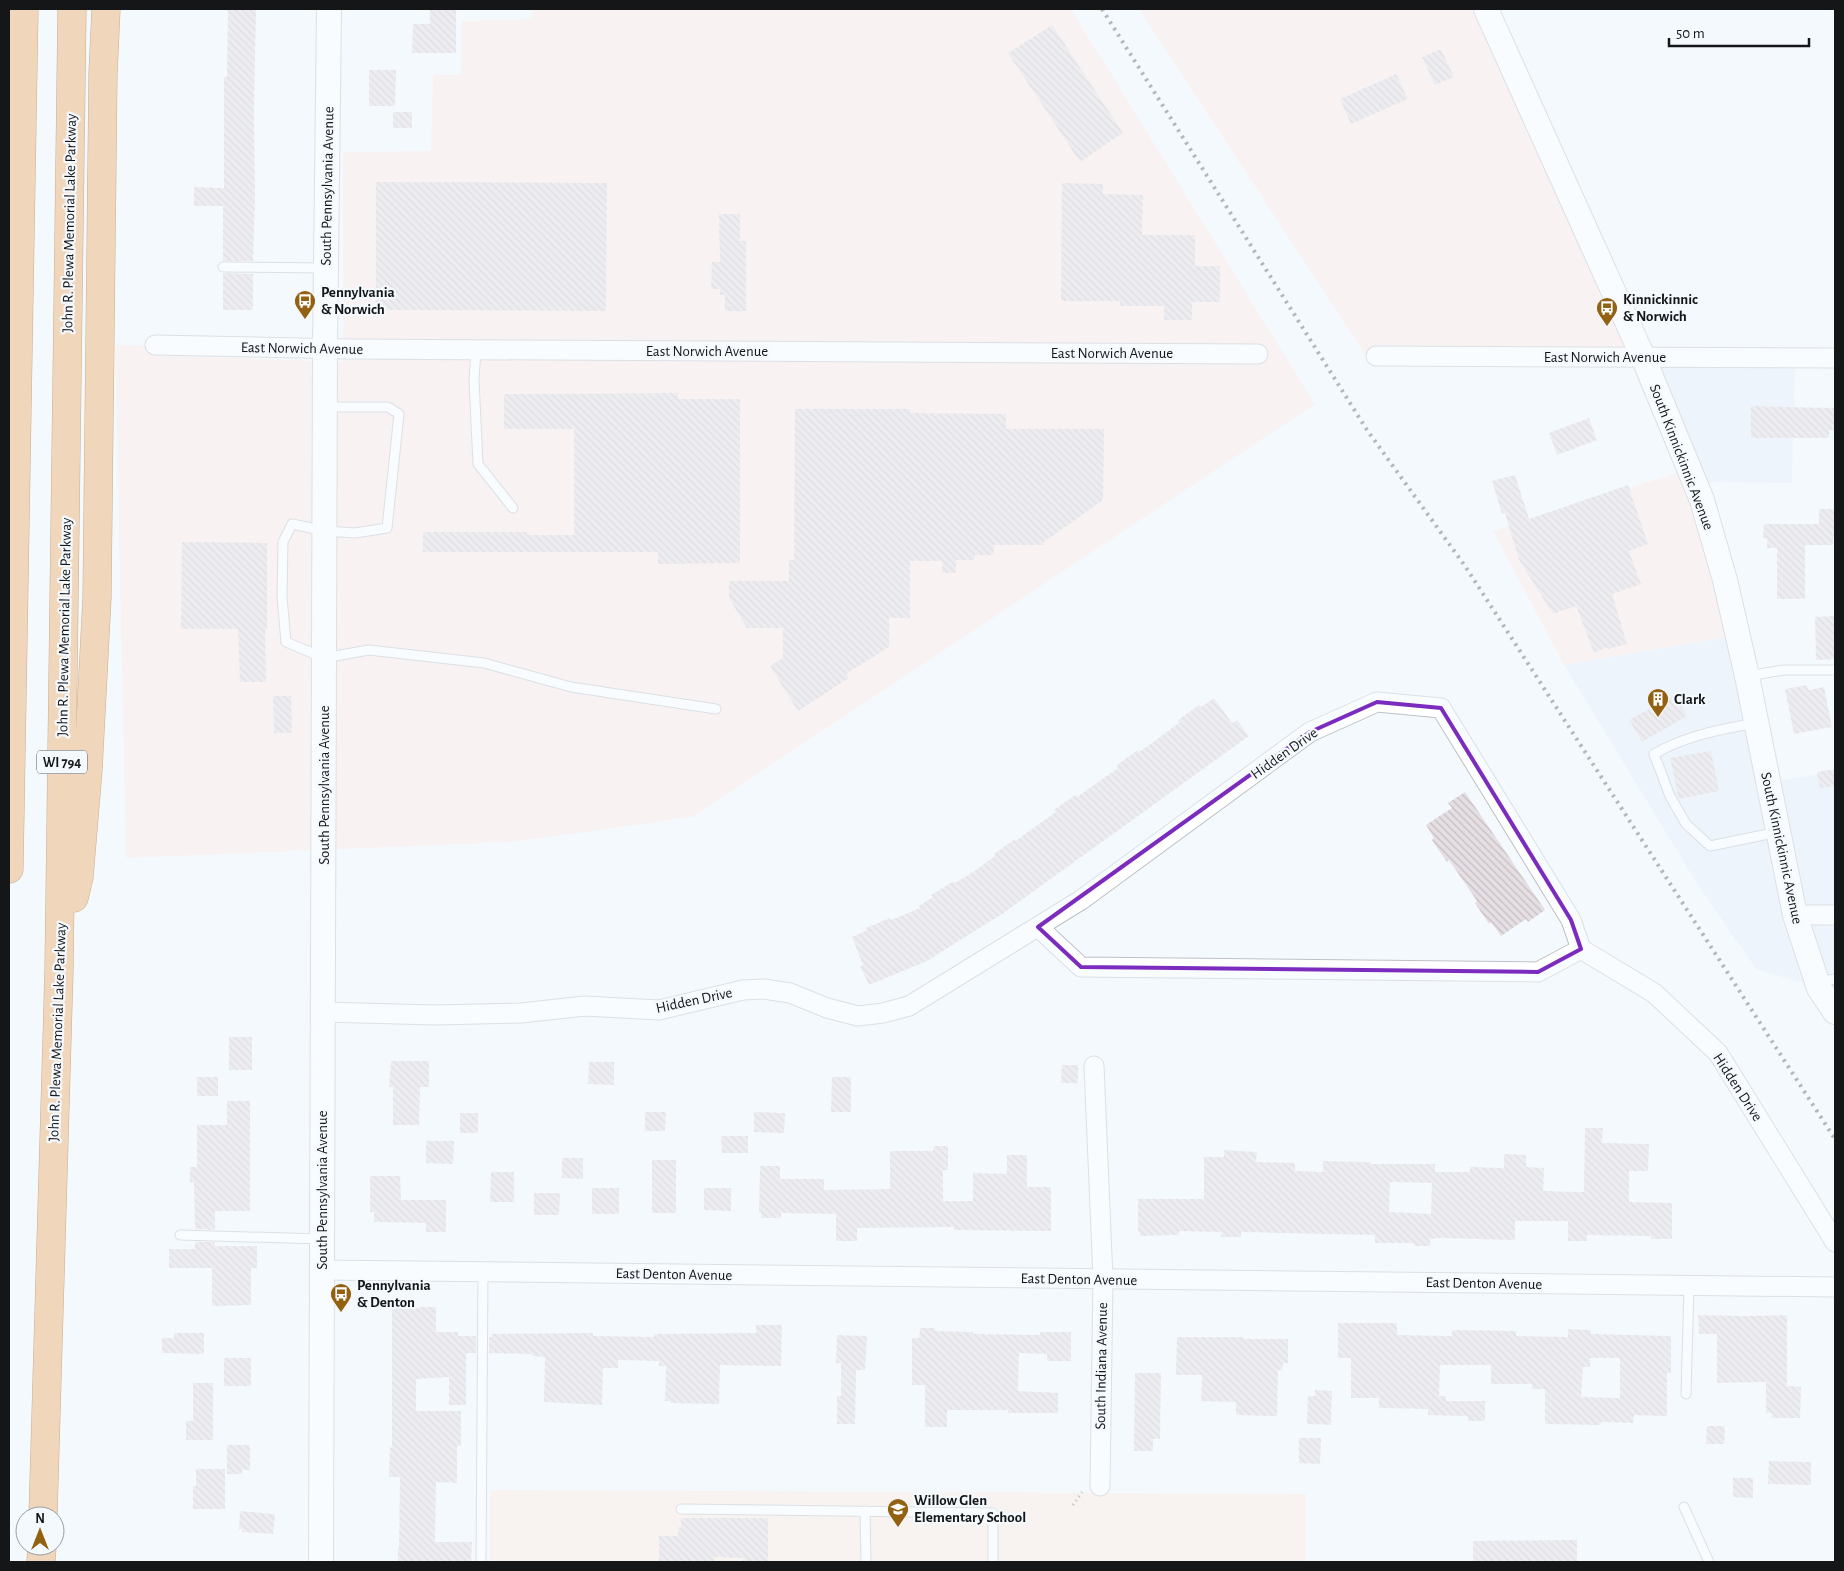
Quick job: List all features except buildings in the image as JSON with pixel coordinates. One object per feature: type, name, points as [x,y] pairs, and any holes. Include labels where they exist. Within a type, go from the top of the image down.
[{"type":"main road","points":[[9,869],[24,9]]},
{"type":"main road","name":"John R. Plewa Memorial Lake Parkway","points":[[43,1506],[60,970],[72,9]]},
{"type":"main road","points":[[60,970],[79,877],[88,770],[96,617],[103,74],[106,9]]},
{"type":"street","name":"South Pennsylvania Avenue","points":[[321,1562],[325,349],[329,9]]},
{"type":"street","name":"South Kinnickinnic Avenue","points":[[1486,9],[1643,357],[1702,500],[1725,580],[1747,676],[1795,915],[1826,980],[1819,988],[1835,1012]]},
{"type":"street","name":"East Norwich Avenue","points":[[155,345],[325,349],[1258,354]]},
{"type":"street","name":"East Norwich Avenue","points":[[1376,356],[1835,358]]},
{"type":"street","name":"Hidden Drive","points":[[323,1012],[435,1015],[520,1013],[585,1006],[659,1010],[742,990],[764,989],[790,993],[827,1008],[858,1016],[884,1013],[909,1006],[1081,900],[1310,732],[1377,702],[1441,708],[1571,920],[1581,950],[1654,993],[1718,1053],[1835,1242]]},
{"type":"street","points":[[1795,915],[1835,915]]},
{"type":"street","points":[[1038,927],[1081,967],[1538,972],[1581,950]]},
{"type":"street","name":"South Indiana Avenue","points":[[1094,1066],[1103,1279],[1100,1486]]},
{"type":"street","name":"East Denton Avenue","points":[[322,1270],[1835,1287]]},
{"type":"lane","points":[[223,267],[326,268]]},
{"type":"lane","points":[[476,350],[474,380],[478,464],[512,508]]},
{"type":"lane","points":[[325,407],[388,407],[399,414],[387,528],[355,532],[325,531],[292,524],[284,542],[282,597],[286,642],[324,658],[369,650],[484,663],[571,687],[716,709]]},
{"type":"lane","points":[[1747,676],[1784,670],[1835,670]]},
{"type":"lane","points":[[1756,723],[1722,729],[1671,744],[1654,754],[1670,796],[1686,824],[1710,846],[1778,832]]},
{"type":"lane","points":[[180,1235],[322,1239]]},
{"type":"lane","points":[[480,1562],[483,1272]]},
{"type":"lane","points":[[1686,1394],[1689,1286]]},
{"type":"lane","points":[[1684,1507],[1709,1562]]},
{"type":"lane","points":[[681,1509],[993,1513],[993,1562]]},
{"type":"lane","points":[[865,1511],[866,1562]]},
{"type":"highlighted area","points":[[1377,702],[1441,708],[1571,920],[1581,949],[1538,972],[1081,967],[1038,927],[1310,732]]},
{"type":"shaded area","points":[[533,9],[1071,9],[1315,404],[693,817],[513,842],[126,858],[115,345],[151,346],[151,355],[343,362],[343,152],[431,151],[433,75],[461,75],[462,21],[532,19]]},
{"type":"shaded area","points":[[1139,9],[1486,9],[1643,357],[1366,356]]},
{"type":"shaded area","points":[[1643,357],[1795,358],[1792,483],[1694,482]]},
{"type":"shaded area","points":[[1689,469],[1737,635],[1564,665],[1493,531]]},
{"type":"shaded area","points":[[1737,635],[1768,783],[1835,771],[1835,1012],[1819,988],[1756,969],[1696,882],[1564,665]]},
{"type":"shaded area","name":"Willow Glen Elementary School","points":[[490,1490],[1306,1494],[1306,1562],[490,1562]]},
{"type":"railway","points":[[1102,9],[1367,430],[1465,566],[1835,1139]]},
{"type":"place","name":"Pennylvania & Norwich","points":[[305,320]]},
{"type":"place","name":"Kinnickinnic & Norwich","points":[[1607,327]]},
{"type":"place","name":"Clark","points":[[1658,718]]},
{"type":"place","name":"Pennylvania & Denton","points":[[341,1313]]},
{"type":"place","name":"Willow Glen Elementary School","points":[[898,1528]]}]
